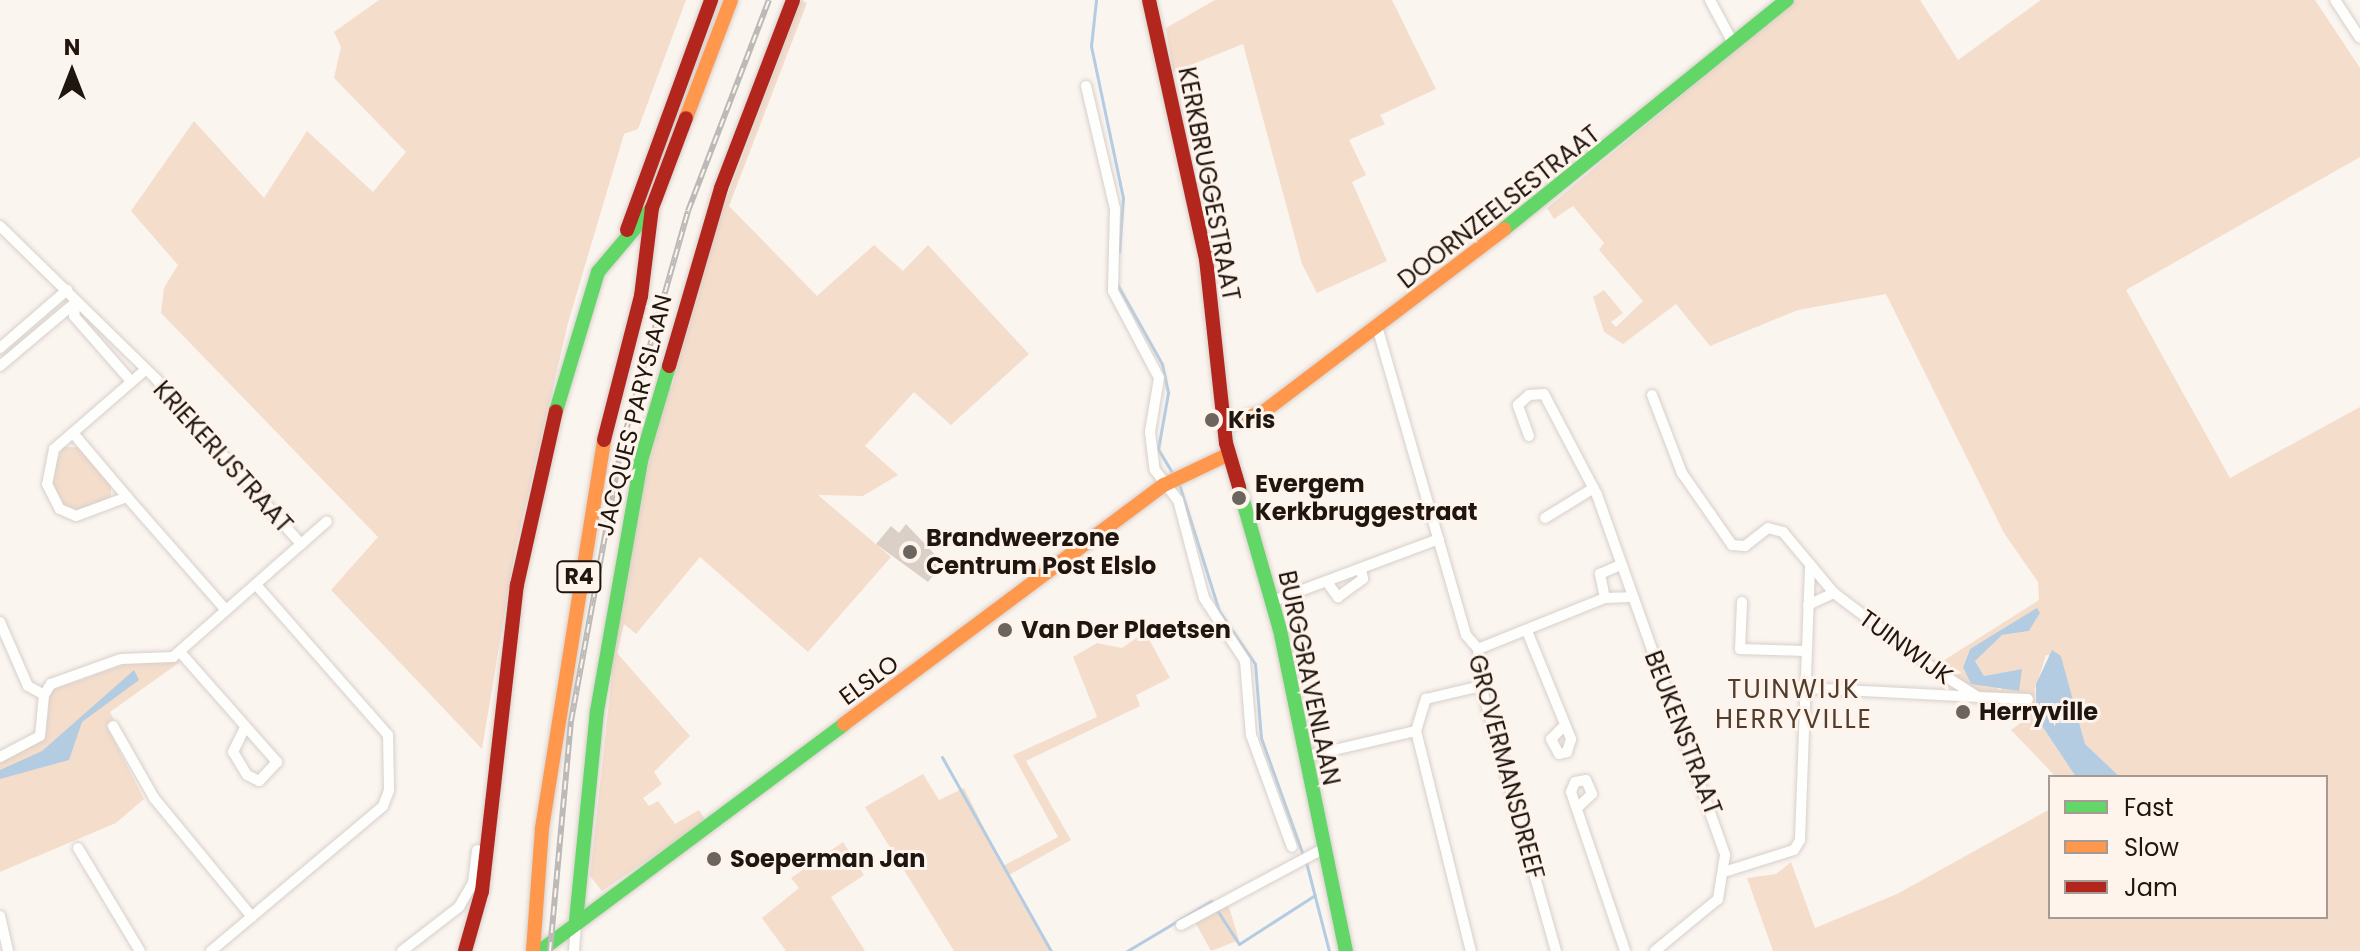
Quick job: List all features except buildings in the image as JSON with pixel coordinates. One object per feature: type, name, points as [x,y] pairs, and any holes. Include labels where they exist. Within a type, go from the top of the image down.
[{"type":"main road","name":"JACQUES PARYSLAAN","points":[[626,233],[711,0]]},
{"type":"main road","name":"JACQUES PARYSLAAN","points":[[533,951],[543,814],[593,480],[641,296],[652,208],[731,0]]},
{"type":"main road","name":"JACQUES PARYSLAAN","points":[[576,921],[597,711],[642,457],[721,188],[793,0]]},
{"type":"main road","name":"KERKBRUGGESTRAAT","points":[[1149,0],[1206,259],[1224,425]]},
{"type":"main road","name":"DOORNZEELSESTRAAT","points":[[1224,425],[1262,413],[1378,330],[1787,0]]},
{"type":"main road","name":"JACQUES PARYSLAAN","points":[[465,951],[482,891],[497,726],[524,554],[584,312],[598,272],[626,233],[652,208]]},
{"type":"main road","name":"BURGGRAVENLAAN","points":[[1224,425],[1229,454],[1273,601],[1346,951]]},
{"type":"main road","name":"ELSLO","points":[[540,951],[576,921],[1172,480],[1229,454]]},
{"type":"street","points":[[1710,0],[1733,43]]},
{"type":"street","points":[[2335,0],[2360,38]]},
{"type":"street","points":[[1086,86],[1115,209],[1113,291],[1159,378],[1150,447],[1172,480],[1204,598],[1245,661],[1251,735],[1292,847]]},
{"type":"street","name":"KRIEKERIJSTRAAT","points":[[0,226],[67,290],[144,371],[301,544]]},
{"type":"street","points":[[0,348],[67,290]]},
{"type":"street","points":[[0,366],[76,302]]},
{"type":"street","name":"KRIEKERIJSTRAAT","points":[[76,302],[74,316],[131,381],[144,371]]},
{"type":"street","name":"GROVERMANSDREEF","points":[[1378,330],[1466,635],[1478,649],[1481,686],[1556,951]]},
{"type":"street","points":[[127,497],[86,515],[55,503],[46,466],[54,449],[131,381]]},
{"type":"street","name":"BEUKENSTRAAT","points":[[1529,436],[1518,405],[1529,395],[1544,394],[1594,488],[1618,566],[1689,742],[1727,871]]},
{"type":"street","name":"TUINWIJK","points":[[1652,395],[1682,473],[1732,545],[1745,546],[1775,528],[1834,593],[1978,697],[2028,699]]},
{"type":"street","points":[[73,433],[226,610]]},
{"type":"street","points":[[1545,518],[1594,488]]},
{"type":"street","points":[[0,757],[40,736],[44,695],[56,681],[121,659],[155,662],[180,652],[327,521]]},
{"type":"street","points":[[1273,601],[1439,539]]},
{"type":"street","points":[[1655,951],[1718,899],[1727,871],[1794,850],[1800,840],[1810,565]]},
{"type":"street","points":[[1605,598],[1600,574],[1618,566]]},
{"type":"street","points":[[1327,582],[1338,597],[1363,579],[1361,569]]},
{"type":"street","points":[[211,951],[383,806],[391,771],[388,735],[380,723],[256,585]]},
{"type":"street","name":"TUINWIJK","points":[[1808,605],[1834,593]]},
{"type":"street","points":[[1478,649],[1605,598],[1630,597]]},
{"type":"street","points":[[1742,602],[1740,649],[1806,651]]},
{"type":"street","points":[[0,622],[28,686],[44,695]]},
{"type":"street","points":[[1527,631],[1562,728]]},
{"type":"street","points":[[180,652],[277,762],[259,781],[247,775],[233,752],[245,727]]},
{"type":"street","points":[[1471,951],[1416,731],[1426,699],[1481,686]]},
{"type":"street","points":[[1805,688],[1978,697]]},
{"type":"street","points":[[113,726],[154,798],[252,917]]},
{"type":"street","points":[[1304,757],[1416,731]]},
{"type":"street","points":[[1578,807],[1625,951]]},
{"type":"street","points":[[78,848],[140,951]]},
{"type":"street","points":[[1181,925],[1323,849]]},
{"type":"street","points":[[402,951],[459,907],[473,883],[477,850]]},
{"type":"street","points":[[0,916],[8,951]]},
{"type":"street","name":"JACQUES PARYSLAAN","points":[[574,951],[576,921]]},
{"type":"shaded area","points":[[379,0],[686,0],[638,129],[624,134],[568,323],[515,551],[482,749],[331,590],[378,537],[161,313],[164,288],[178,265],[131,211],[194,121],[264,198],[307,131],[373,192],[406,152],[334,78],[341,47],[334,32]]},
{"type":"shaded area","points":[[801,0],[807,3],[729,206],[817,296],[874,245],[903,271],[928,245],[1029,354],[951,425],[914,392],[865,446],[898,475],[863,496],[818,495],[891,557],[808,652],[700,557],[636,634],[624,624],[617,653],[690,736],[654,772],[662,784],[643,798],[649,806],[658,801],[675,824],[699,810],[706,821],[602,891],[590,876],[612,674],[605,673],[664,388],[672,387],[675,376],[669,373],[699,273]]},
{"type":"shaded area","points":[[1215,0],[1392,0],[1436,89],[1380,115],[1385,124],[1349,140],[1366,175],[1352,182],[1387,261],[1317,293],[1302,264],[1243,44],[1173,72],[1166,28]]},
{"type":"shaded area","points":[[1796,0],[1920,0],[1958,60],[2041,0],[2315,0],[2360,68],[2360,157],[2126,290],[2230,478],[2360,407],[2360,951],[1773,951],[1747,878],[1776,874],[1791,862],[1815,928],[1897,894],[2048,810],[2048,919],[2328,919],[2328,775],[2118,775],[2085,744],[2061,656],[2046,655],[2035,689],[2036,717],[2075,775],[2054,775],[2011,730],[2026,719],[2025,701],[1977,692],[1938,664],[2039,600],[2038,582],[2004,533],[1886,294],[1798,310],[1710,346],[1676,304],[1623,344],[1604,332],[1593,297],[1604,290],[1623,313],[1611,322],[1616,327],[1643,301],[1599,250],[1604,243],[1573,206],[1554,219],[1547,208]],"holes":[[[2040,613],[2029,631],[2002,635],[1981,649],[1975,661],[1984,676],[2017,670],[2000,690],[1963,666],[1970,649]]]},
{"type":"shaded area","points":[[63,447],[77,447],[111,484],[111,498],[82,511],[63,505],[50,477]]},
{"type":"shaded area","points":[[1145,632],[1170,678],[1136,695],[1140,706],[1026,761],[1071,840],[1009,875],[1053,951],[954,951],[865,807],[923,774],[939,800],[964,788],[1003,866],[1058,837],[1013,755],[1097,717],[1073,657],[1097,643],[1122,648]]},
{"type":"shaded area","points":[[133,661],[180,662],[110,712],[114,720],[106,725],[144,799],[116,823],[0,872],[0,761],[46,733],[50,691]]},
{"type":"shaded area","points":[[843,842],[864,875],[831,897],[865,951],[786,951],[762,918],[799,888],[791,878]]},
{"type":"shaded area","points":[[1227,901],[1239,940],[1211,951],[1194,920]]},
{"type":"water","points":[[2037,608],[2040,613],[2029,631],[2002,635],[1975,661],[1984,676],[2022,669],[2019,691],[1971,684],[1963,667],[1970,649]]},
{"type":"water","points":[[2052,650],[2061,656],[2085,744],[2118,775],[2075,775],[2036,717],[2036,684]]},
{"type":"water","points":[[134,670],[139,680],[82,722],[69,760],[0,779],[0,770],[42,751]]},
{"type":"waterway","points":[[1096,0],[1091,46],[1123,198],[1119,252]]},
{"type":"waterway","points":[[1117,284],[1162,364],[1168,393],[1158,449],[1173,474]]},
{"type":"waterway","points":[[1179,484],[1219,611],[1255,664],[1261,738],[1303,855]]},
{"type":"waterway","points":[[942,757],[1051,951]]},
{"type":"waterway","points":[[1306,862],[1329,951]]},
{"type":"waterway","points":[[1127,951],[1211,901],[1239,944],[1315,895]]},
{"type":"railway","points":[[550,951],[571,721],[621,448],[688,211],[769,0]]},
{"type":"traffic: fast","points":[[1504,229],[1787,0]]},
{"type":"traffic: fast","points":[[556,411],[598,272],[652,208]]},
{"type":"traffic: fast","points":[[576,921],[597,711],[642,457],[669,366]]},
{"type":"traffic: fast","points":[[1239,487],[1280,630],[1346,951]]},
{"type":"traffic: fast","points":[[540,951],[844,724]]},
{"type":"traffic: slow","points":[[686,118],[731,0]]},
{"type":"traffic: slow","points":[[1224,425],[1262,413],[1504,229]]},
{"type":"traffic: slow","points":[[533,951],[542,828],[604,440]]},
{"type":"traffic: slow","points":[[844,724],[1164,485],[1229,454]]},
{"type":"traffic: jam","points":[[627,230],[711,0]]},
{"type":"traffic: jam","points":[[669,366],[721,188],[793,0]]},
{"type":"traffic: jam","points":[[1149,0],[1206,259],[1226,443],[1239,487]]},
{"type":"traffic: jam","points":[[604,440],[641,296],[652,208],[686,118]]},
{"type":"traffic: jam","points":[[465,951],[482,891],[517,585],[556,411]]},
{"type":"place","name":"Kris","points":[[1212,420]]},
{"type":"place","name":"Evergem Kerkbruggestraat","points":[[1239,498]]},
{"type":"place","name":"Brandweerzone Centrum Post Elslo","points":[[910,552]]},
{"type":"place","name":"Van Der Plaetsen","points":[[1005,630]]},
{"type":"place","name":"Herryville","points":[[1963,712]]},
{"type":"place","name":"Soeperman Jan","points":[[714,859]]},
{"type":"district","name":"TUINWIJK HERRYVILLE","points":[[1794,705]]}]
